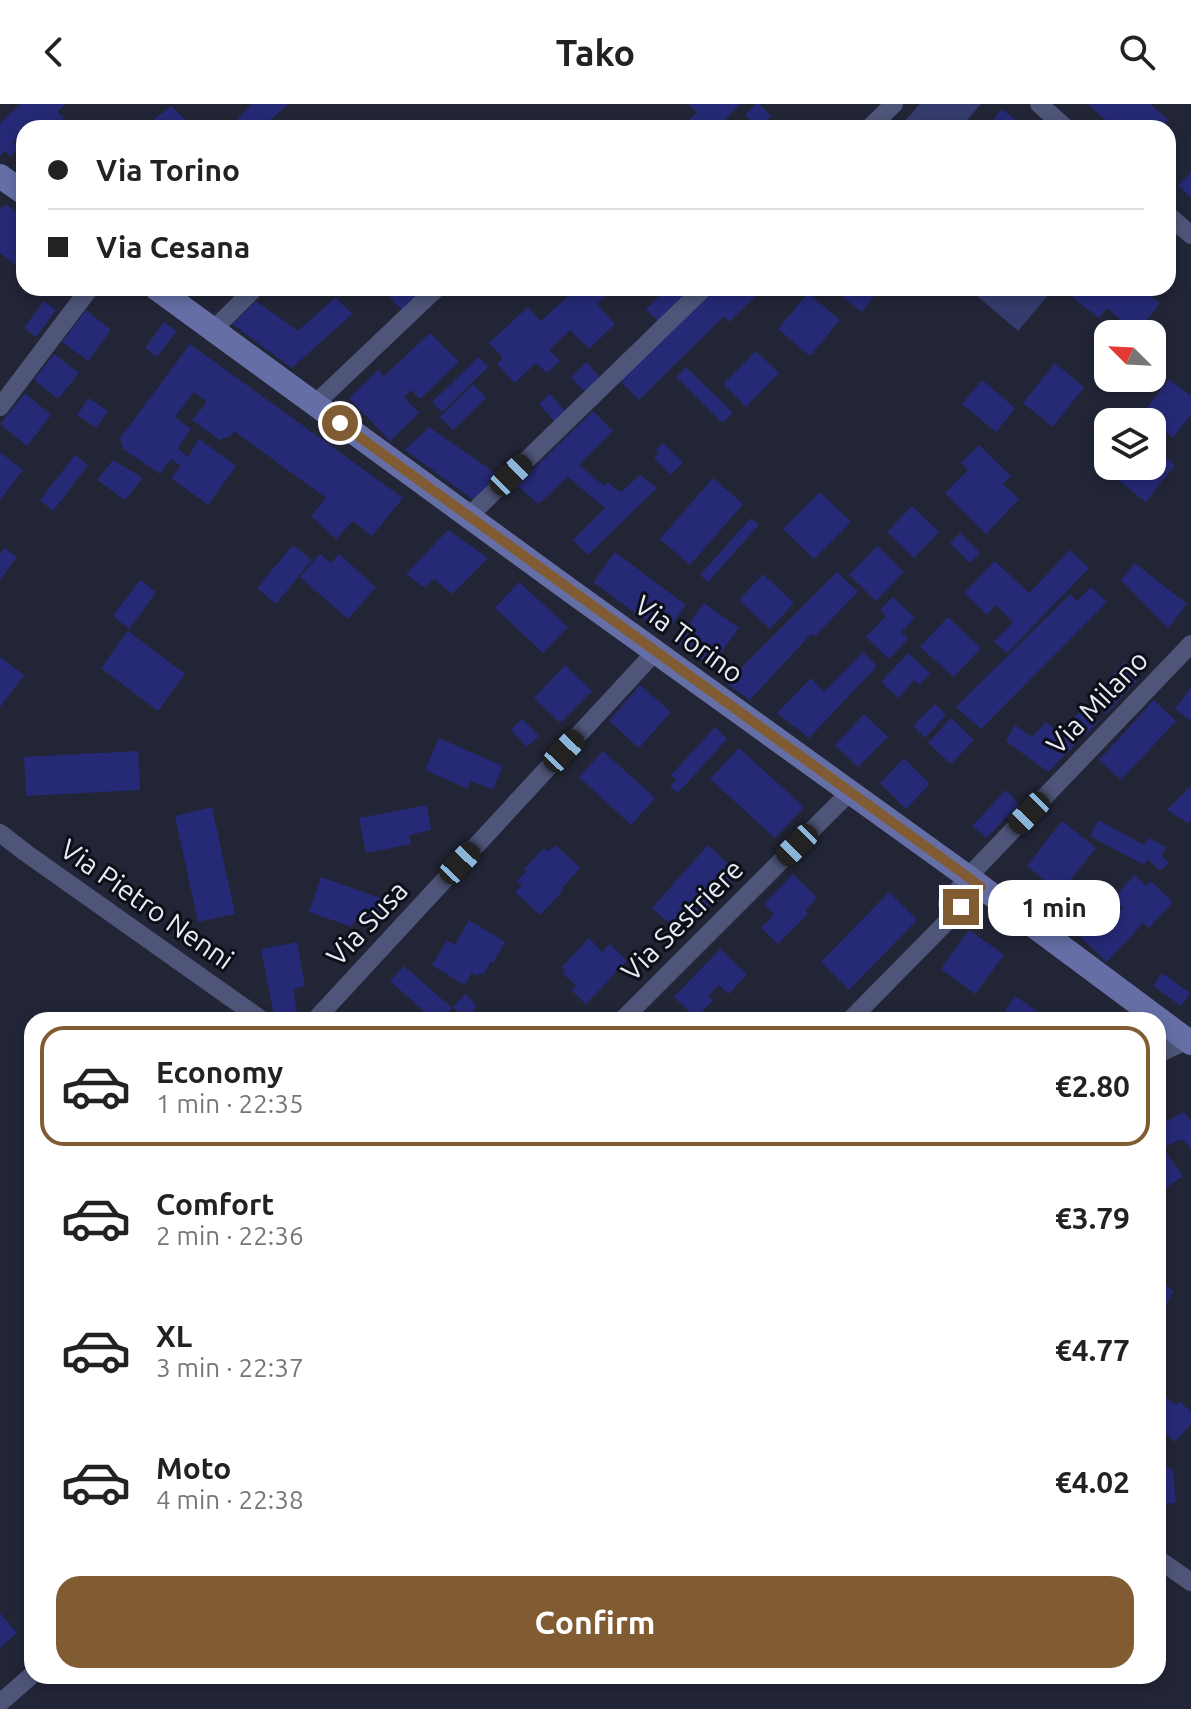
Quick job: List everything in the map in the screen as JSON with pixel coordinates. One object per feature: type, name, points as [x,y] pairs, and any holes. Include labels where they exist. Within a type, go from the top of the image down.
[{"type":"street","points":[[877,120],[894,104]]},
{"type":"street","points":[[1039,104],[1057,120]]},
{"type":"street","points":[[0,407],[84,296]]},
{"type":"street","name":"Via Torino","points":[[167,296],[1152,1012]]},
{"type":"street","points":[[213,330],[247,296]]},
{"type":"street","points":[[315,404],[429,296]]},
{"type":"street","points":[[469,516],[696,296]]},
{"type":"street","name":"Via Milano","points":[[947,904],[974,882],[1191,644]]},
{"type":"street","name":"Via Susa","points":[[322,1012],[655,652]]},
{"type":"street","name":"Via Sestriere","points":[[630,1012],[850,792]]},
{"type":"street","name":"Via Pietro Nenni","points":[[0,833],[251,1012]]},
{"type":"street","points":[[857,1012],[974,882]]},
{"type":"street","name":"Via Torino","points":[[1166,1022],[1190,1040]]},
{"type":"street","points":[[1166,1050],[1190,1040]]},
{"type":"street","points":[[1166,1565],[1191,1582]]},
{"type":"street","points":[[0,1703],[24,1682]]},
{"type":"shaded area","points":[[920,104],[981,104],[967,120],[905,120]]},
{"type":"shaded area","points":[[977,296],[1047,296],[1018,331]]},
{"type":"building","points":[[21,104],[66,104],[57,112],[64,118],[62,120],[16,120],[16,140],[13,143],[16,151],[11,157],[5,151],[0,156],[0,123]]},
{"type":"building","points":[[252,104],[288,104],[271,120],[237,120]]},
{"type":"building","points":[[688,104],[740,104],[725,120],[689,120],[697,112]]},
{"type":"building","points":[[759,104],[771,116],[767,120],[750,120],[745,115]]},
{"type":"building","points":[[1088,104],[1150,104],[1168,120],[1105,120]]},
{"type":"building","points":[[171,106],[186,120],[153,120]]},
{"type":"building","points":[[1002,109],[1015,120],[993,120]]},
{"type":"building","points":[[1191,172],[1191,197],[1178,186]]},
{"type":"building","points":[[6,204],[16,211],[16,265],[0,253],[0,207],[2,209]]},
{"type":"building","points":[[389,296],[419,296],[403,311]]},
{"type":"building","points":[[568,296],[606,296],[597,304],[615,324],[589,349],[570,330],[549,350],[560,361],[547,373],[536,363],[515,383],[497,364],[503,358],[489,343],[528,307],[541,321]]},
{"type":"building","points":[[659,296],[683,296],[658,321],[646,309]]},
{"type":"building","points":[[707,296],[756,296],[729,322],[724,316],[639,400],[620,381]]},
{"type":"building","points":[[806,296],[812,296],[840,320],[810,356],[778,329]]},
{"type":"building","points":[[841,296],[874,296],[862,312]]},
{"type":"building","points":[[1073,296],[1151,296],[1160,303],[1146,320],[1119,320],[1107,308],[1099,318]]},
{"type":"building","points":[[336,297],[352,314],[292,368],[232,324],[256,301],[298,331]]},
{"type":"building","points":[[44,301],[56,310],[36,337],[24,328]]},
{"type":"building","points":[[86,310],[111,330],[88,361],[62,342]]},
{"type":"building","points":[[164,322],[177,331],[157,357],[145,348]]},
{"type":"building","points":[[430,333],[459,362],[420,399],[411,390],[404,397],[419,413],[390,441],[349,398],[378,370],[384,376]]},
{"type":"building","points":[[190,344],[403,498],[372,536],[353,521],[336,539],[311,516],[326,498],[234,431],[231,436],[220,440],[192,420],[207,402],[194,392],[175,417],[191,429],[178,448],[188,457],[199,439],[236,466],[208,505],[171,478],[181,466],[171,459],[160,474],[123,449],[120,438]]},
{"type":"building","points":[[756,351],[779,373],[746,407],[723,384]]},
{"type":"building","points":[[54,354],[79,373],[58,399],[34,380]]},
{"type":"building","points":[[479,357],[488,367],[442,412],[432,402]]},
{"type":"building","points":[[587,362],[600,378],[585,392],[571,377]]},
{"type":"building","points":[[1055,363],[1084,387],[1053,427],[1023,403]]},
{"type":"building","points":[[686,367],[733,413],[722,423],[676,377]]},
{"type":"building","points":[[1169,379],[1191,396],[1191,414],[1173,438],[1166,433],[1166,408],[1147,408],[1159,392],[1166,392]]},
{"type":"building","points":[[982,380],[1015,408],[996,432],[962,404]]},
{"type":"building","points":[[473,384],[486,398],[453,430],[440,417]]},
{"type":"building","points":[[25,393],[51,415],[27,446],[0,424]]},
{"type":"building","points":[[550,394],[566,412],[555,422],[539,404]]},
{"type":"building","points":[[89,398],[108,411],[96,428],[77,415]]},
{"type":"building","points":[[593,411],[613,431],[579,465],[604,486],[607,482],[621,492],[640,475],[657,488],[588,555],[573,540],[605,508],[568,477],[538,504],[517,485]]},
{"type":"building","points":[[429,427],[500,476],[475,501],[405,450]]},
{"type":"building","points":[[663,443],[683,462],[671,475],[654,458],[659,453],[656,450]]},
{"type":"building","points":[[979,445],[1011,476],[1003,484],[1019,499],[986,534],[945,493],[968,470],[961,463]]},
{"type":"building","points":[[0,452],[23,470],[0,500]]},
{"type":"building","points":[[75,455],[88,465],[53,511],[40,500]]},
{"type":"building","points":[[1166,458],[1175,465],[1166,476]]},
{"type":"building","points":[[113,460],[143,478],[125,500],[97,480]]},
{"type":"building","points":[[713,478],[743,504],[690,565],[660,539]]},
{"type":"building","points":[[1118,480],[1163,480],[1146,502]]},
{"type":"building","points":[[820,492],[851,522],[814,559],[783,529]]},
{"type":"building","points":[[912,506],[939,532],[914,558],[887,532]]},
{"type":"building","points":[[751,518],[759,525],[708,582],[700,575]]},
{"type":"building","points":[[448,530],[488,558],[452,594],[434,579],[425,588],[406,574]]},
{"type":"building","points":[[960,533],[980,553],[970,563],[950,543]]},
{"type":"building","points":[[293,545],[312,560],[276,604],[257,588]]},
{"type":"building","points":[[877,546],[904,572],[876,601],[849,575]]},
{"type":"building","points":[[4,548],[17,557],[0,580],[0,554]]},
{"type":"building","points":[[1070,550],[1089,568],[1007,653],[994,642],[1013,622],[996,605],[987,615],[964,593],[995,561],[1029,593]]},
{"type":"building","points":[[615,552],[686,605],[664,634],[593,582]]},
{"type":"building","points":[[320,554],[331,563],[339,554],[376,587],[348,619],[300,577]]},
{"type":"building","points":[[1135,563],[1187,604],[1168,628],[1121,580]]},
{"type":"building","points":[[837,572],[858,592],[815,636],[811,634],[750,700],[726,683]]},
{"type":"building","points":[[763,574],[794,603],[770,629],[739,600]]},
{"type":"building","points":[[140,580],[156,592],[129,629],[113,616]]},
{"type":"building","points":[[519,582],[568,627],[543,653],[495,608]]},
{"type":"building","points":[[1091,587],[1107,602],[981,729],[956,707],[1070,594],[1077,601]]},
{"type":"building","points":[[893,597],[915,618],[901,632],[908,639],[889,659],[866,637],[886,616],[880,610]]},
{"type":"building","points":[[704,603],[739,628],[711,666],[676,642]]},
{"type":"building","points":[[948,617],[981,648],[954,677],[920,647]]},
{"type":"building","points":[[128,631],[185,674],[158,711],[101,668]]},
{"type":"building","points":[[863,652],[877,666],[809,738],[777,713],[811,678],[824,692]]},
{"type":"building","points":[[908,653],[930,673],[920,685],[914,680],[898,698],[881,682]]},
{"type":"building","points":[[0,657],[24,675],[0,707]]},
{"type":"building","points":[[1124,662],[1140,677],[1106,714],[1090,699]]},
{"type":"building","points":[[565,665],[592,691],[560,723],[534,698]]},
{"type":"building","points":[[640,685],[671,712],[639,748],[609,721]]},
{"type":"building","points":[[1191,687],[1191,721],[1175,709]]},
{"type":"building","points":[[1154,700],[1176,721],[1121,780],[1099,760]]},
{"type":"building","points":[[935,704],[946,715],[925,738],[913,726]]},
{"type":"building","points":[[1084,707],[1099,721],[1084,736],[1070,722]]},
{"type":"building","points":[[864,714],[888,737],[858,767],[835,745]]},
{"type":"building","points":[[951,718],[974,740],[951,764],[928,743]]},
{"type":"building","points":[[522,719],[539,736],[527,747],[511,730]]},
{"type":"building","points":[[1046,722],[1075,745],[1048,772],[1006,741],[1015,725],[1032,737]]},
{"type":"building","points":[[715,727],[727,739],[678,793],[670,786],[676,780],[671,775]]},
{"type":"building","points":[[439,738],[503,766],[493,790],[471,781],[468,789],[425,770]]},
{"type":"building","points":[[739,748],[804,807],[775,838],[710,779]]},
{"type":"building","points":[[138,751],[140,790],[26,796],[24,757]]},
{"type":"building","points":[[603,751],[655,798],[631,825],[579,777]]},
{"type":"building","points":[[904,758],[930,784],[906,809],[880,783]]},
{"type":"building","points":[[1191,786],[1191,820],[1188,823],[1167,810]]},
{"type":"building","points":[[1006,790],[1019,805],[986,838],[972,826]]},
{"type":"building","points":[[427,805],[431,830],[409,835],[411,844],[366,853],[359,818]]},
{"type":"building","points":[[212,807],[235,914],[198,922],[175,816]]},
{"type":"building","points":[[1098,820],[1144,845],[1149,838],[1166,847],[1162,856],[1169,863],[1160,871],[1148,859],[1144,865],[1090,836]]},
{"type":"building","points":[[1062,821],[1096,848],[1060,893],[1027,866]]},
{"type":"building","points":[[556,845],[580,868],[540,915],[515,892],[522,885],[517,881],[544,848],[548,852]]},
{"type":"building","points":[[708,845],[738,873],[683,935],[652,908]]},
{"type":"building","points":[[793,874],[817,898],[805,910],[808,914],[778,944],[761,928],[774,914],[764,904]]},
{"type":"building","points":[[1135,875],[1146,886],[1151,881],[1173,902],[1149,928],[1143,923],[1107,962],[1078,935],[1106,904],[1116,914],[1123,907],[1113,898]]},
{"type":"building","points":[[321,877],[386,900],[378,925],[356,918],[352,927],[309,912]]},
{"type":"building","points":[[889,892],[917,920],[849,990],[821,962]]},
{"type":"building","points":[[469,920],[505,942],[483,975],[472,973],[464,985],[432,965],[447,940],[455,945]]},
{"type":"building","points":[[969,930],[1004,955],[975,994],[941,969]]},
{"type":"building","points":[[589,938],[602,952],[610,944],[627,961],[586,1004],[571,990],[576,985],[562,973],[565,970],[562,967]]},
{"type":"building","points":[[297,942],[305,986],[293,989],[297,1012],[273,1012],[261,949]]},
{"type":"building","points":[[720,949],[747,974],[729,994],[719,985],[708,996],[713,1000],[702,1012],[690,1012],[674,997]]},
{"type":"building","points":[[404,966],[452,1008],[449,1012],[425,1012],[390,981]]},
{"type":"building","points":[[1162,973],[1190,993],[1181,1006],[1153,986]]},
{"type":"building","points":[[465,994],[477,1006],[471,1012],[458,1012],[453,1007]]},
{"type":"building","points":[[1015,996],[1039,1012],[1004,1012]]},
{"type":"building","points":[[1184,1112],[1191,1121],[1191,1149],[1182,1139],[1166,1147],[1166,1122]]},
{"type":"building","points":[[1166,1152],[1183,1176],[1166,1188]]},
{"type":"building","points":[[1166,1284],[1173,1292],[1166,1306]]},
{"type":"building","points":[[1166,1397],[1176,1405],[1179,1401],[1191,1412],[1191,1424],[1175,1442],[1166,1434]]},
{"type":"building","points":[[1166,1466],[1173,1471],[1176,1503],[1166,1504]]},
{"type":"building","points":[[0,1613],[17,1633],[0,1648]]},
{"type":"route","points":[[340,423],[981,887],[961,907]]}]
